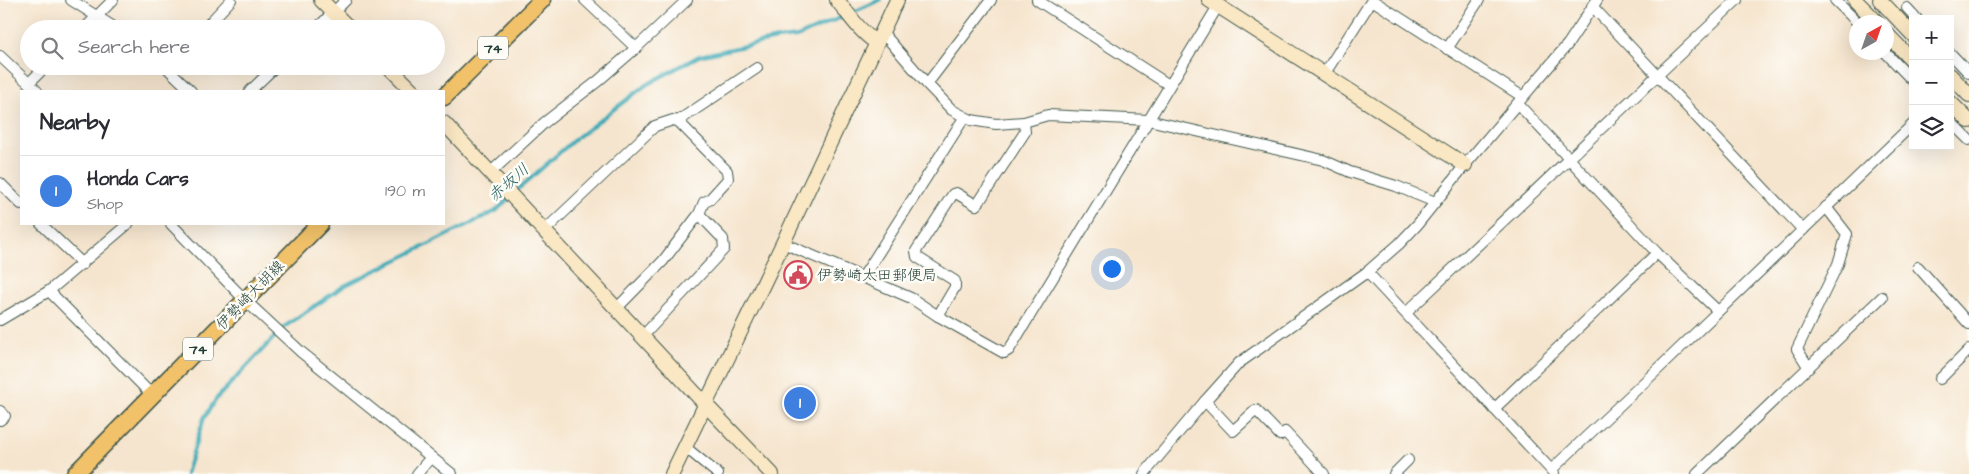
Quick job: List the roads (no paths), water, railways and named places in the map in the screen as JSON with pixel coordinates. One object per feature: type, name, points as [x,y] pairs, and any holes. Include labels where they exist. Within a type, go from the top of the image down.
[{"type":"main road","name":"74","points":[[445,96],[542,0]]},
{"type":"main road","name":"伊勢崎大胡線","points":[[76,474],[319,225]]},
{"type":"street","points":[[71,0],[101,20]]},
{"type":"street","points":[[93,20],[113,0]]},
{"type":"street","points":[[213,20],[232,0]]},
{"type":"street","points":[[321,0],[341,20]]},
{"type":"street","points":[[325,20],[346,0]]},
{"type":"street","points":[[585,0],[636,48]]},
{"type":"street","points":[[490,173],[544,123],[598,81],[636,48],[687,0]]},
{"type":"street","points":[[927,84],[991,0]]},
{"type":"street","points":[[1037,0],[1169,86]]},
{"type":"street","points":[[1325,74],[1372,0],[1447,49],[1521,101],[1568,159],[1657,253],[1718,311]]},
{"type":"street","points":[[1447,49],[1479,0]]},
{"type":"street","points":[[1406,314],[1737,0]]},
{"type":"street","points":[[1835,0],[1850,15]]},
{"type":"street","points":[[1855,0],[1870,15]]},
{"type":"street","points":[[1875,15],[1882,1],[1909,31]]},
{"type":"street","points":[[672,474],[784,243],[879,38],[900,2]]},
{"type":"street","points":[[840,3],[867,37],[879,38],[952,110],[964,118],[996,124],[1024,122],[1048,115],[1148,120],[1323,160],[1350,172],[1396,186],[1435,202]]},
{"type":"street","points":[[784,243],[911,298],[938,316],[1004,353],[1009,350],[1169,86],[1213,3],[1465,165]]},
{"type":"street","points":[[1144,474],[1239,363],[1367,272],[1417,225],[1465,165],[1568,44],[1595,3],[1656,75],[1803,230]]},
{"type":"street","points":[[1907,8],[1914,15]]},
{"type":"street","points":[[1894,41],[1912,60]]},
{"type":"street","points":[[0,56],[20,75]]},
{"type":"street","points":[[1954,57],[1968,70]]},
{"type":"street","points":[[1893,60],[1909,77]]},
{"type":"street","points":[[678,121],[757,68]]},
{"type":"street","points":[[20,75],[36,90]]},
{"type":"street","points":[[29,83],[37,75]]},
{"type":"street","points":[[174,75],[190,90]]},
{"type":"street","points":[[251,90],[267,75]]},
{"type":"street","points":[[397,75],[412,90]]},
{"type":"street","points":[[1954,79],[1969,95]]},
{"type":"street","points":[[1953,105],[1969,121]]},
{"type":"street","points":[[863,277],[964,118]]},
{"type":"street","points":[[544,231],[655,126],[673,120],[678,121],[727,171],[728,179],[709,200],[704,202],[699,214],[663,261],[616,309]]},
{"type":"street","points":[[938,316],[955,287],[955,281],[917,257],[916,251],[953,194],[956,193],[976,205],[979,202],[1024,132],[1024,122]]},
{"type":"street","points":[[445,124],[772,474]]},
{"type":"street","points":[[1954,125],[1969,140]]},
{"type":"street","points":[[1367,272],[1553,472],[1909,128]]},
{"type":"street","points":[[0,183],[20,203]]},
{"type":"street","points":[[1809,368],[1797,349],[1838,264],[1847,234],[1826,207]]},
{"type":"street","points":[[642,337],[724,249],[724,239],[699,214]]},
{"type":"street","points":[[42,225],[83,264]]},
{"type":"street","points":[[0,320],[49,291],[127,225]]},
{"type":"street","points":[[172,225],[246,301],[301,352],[452,474]]},
{"type":"street","points":[[1494,409],[1657,253]]},
{"type":"street","points":[[1918,267],[1969,324]]},
{"type":"street","points":[[49,291],[152,395]]},
{"type":"street","points":[[1697,474],[1882,297]]},
{"type":"street","points":[[1940,378],[1969,350]]},
{"type":"street","points":[[1205,401],[1233,431],[1256,410],[1280,435],[1284,432],[1324,474]]},
{"type":"street","points":[[0,411],[4,416],[0,420]]},
{"type":"street","points":[[685,447],[718,474]]},
{"type":"street","points":[[417,474],[431,456]]},
{"type":"street","points":[[1394,474],[1408,460]]},
{"type":"waterway","name":"赤坂川","points":[[514,193],[575,139],[646,85],[699,56],[777,39],[797,37],[880,0]]},
{"type":"waterway","name":"赤坂川","points":[[186,474],[204,418],[217,398],[284,327],[344,286],[496,211],[509,198]]},
{"type":"place","name":"伊勢崎太田郵便局","points":[[798,275]]},
{"type":"place","name":"Honda Cars","points":[[800,403]]}]
